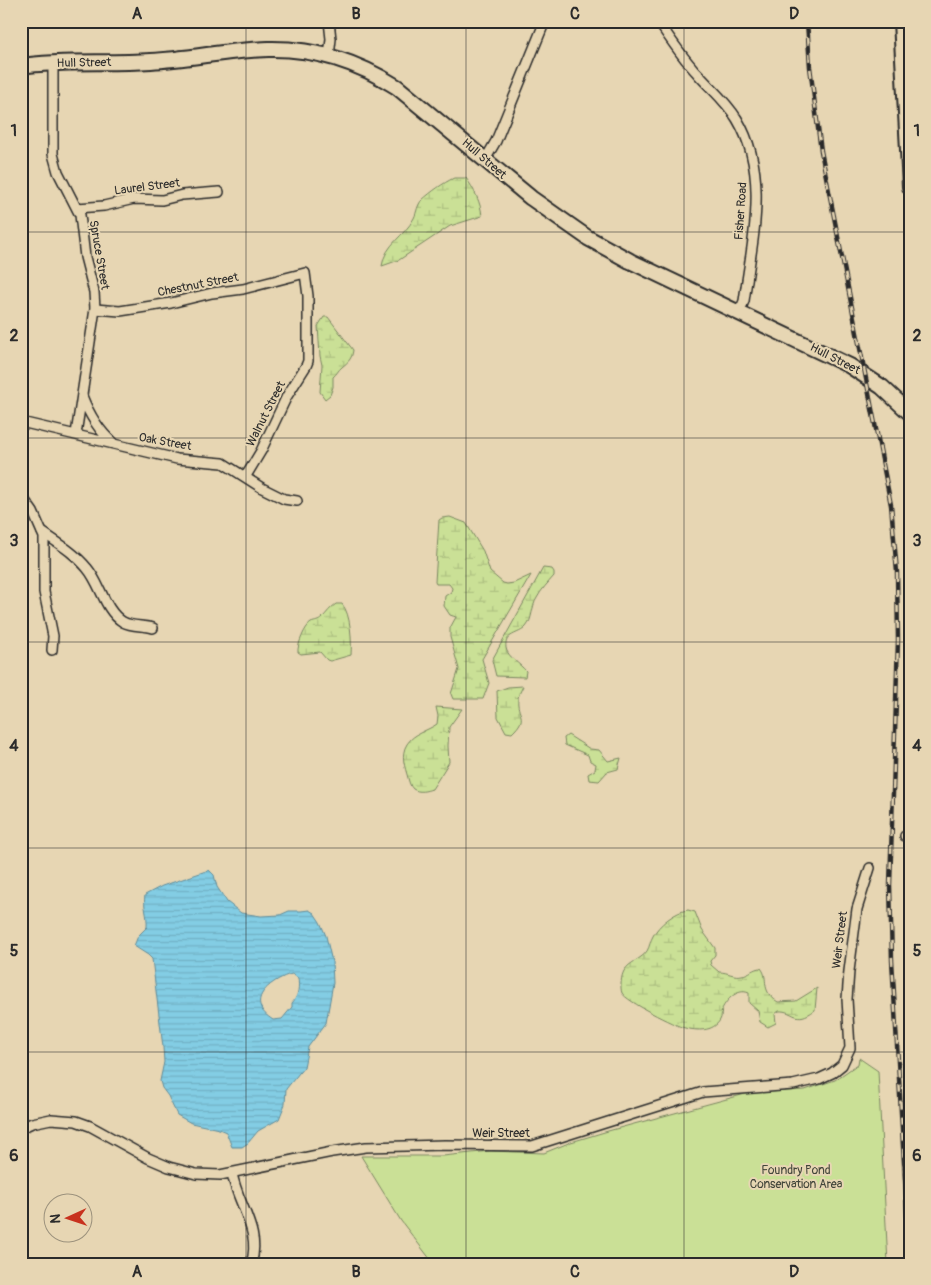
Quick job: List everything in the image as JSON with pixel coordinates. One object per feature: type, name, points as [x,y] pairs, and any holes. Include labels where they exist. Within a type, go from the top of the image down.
[{"type":"main road","points":[[900,21],[910,187]]},
{"type":"main road","name":"Hull Street","points":[[21,66],[152,61],[267,49],[304,51],[329,56],[367,70],[398,87],[548,211],[588,238],[630,261],[858,371],[882,387],[910,413]]},
{"type":"street","points":[[329,21],[331,39],[329,56]]},
{"type":"street","points":[[485,160],[496,141],[545,21]]},
{"type":"street","name":"Fisher Road","points":[[658,21],[688,63],[722,98],[733,113],[752,154],[757,194],[744,301],[739,313]]},
{"type":"street","name":"Spruce Street","points":[[53,64],[54,154],[58,172],[77,208],[94,292],[95,309],[76,434]]},
{"type":"street","name":"Laurel Street","points":[[77,208],[104,206],[134,199],[162,200],[182,195],[220,192]]},
{"type":"street","name":"Chestnut Street","points":[[95,309],[120,311],[171,303],[212,293],[242,290],[305,273]]},
{"type":"street","name":"Walnut Street","points":[[246,476],[261,451],[287,396],[308,361],[308,296],[305,273]]},
{"type":"street","points":[[82,396],[92,419],[116,445]]},
{"type":"street","name":"Oak Street","points":[[21,422],[183,460],[227,464],[262,488],[284,499],[297,501]]},
{"type":"street","points":[[21,495],[33,512],[44,541],[44,592],[53,636],[52,650]]},
{"type":"street","points":[[42,532],[83,564],[93,576],[105,601],[117,617],[128,624],[153,628]]},
{"type":"street","name":"Weir Street","points":[[21,1128],[32,1123],[51,1119],[76,1121],[90,1126],[148,1158],[177,1170],[204,1175],[232,1173],[322,1154],[366,1147],[445,1145],[532,1146],[703,1092],[792,1085],[826,1076],[842,1065],[850,1048],[847,999],[848,971],[857,909],[870,868]]},
{"type":"street","points":[[232,1173],[234,1185],[252,1232],[251,1264]]},
{"type":"green space","points":[[454,178],[466,178],[477,196],[482,216],[450,226],[399,260],[382,266],[391,246],[414,218],[420,202],[437,188]]},
{"type":"green space","points":[[324,317],[328,317],[353,350],[352,356],[333,377],[333,387],[330,395],[325,399],[320,392],[322,365],[318,326]]},
{"type":"green space","points":[[450,517],[466,523],[483,551],[490,572],[503,583],[514,583],[531,575],[482,659],[489,683],[483,699],[453,699],[451,694],[459,669],[450,637],[450,628],[456,617],[450,615],[444,606],[445,596],[451,592],[452,588],[449,584],[436,584],[435,582],[439,520]]},
{"type":"green space","points":[[543,568],[552,569],[554,576],[537,598],[526,627],[510,637],[506,643],[509,654],[526,671],[525,677],[496,676],[492,660]]},
{"type":"green space","points":[[336,604],[342,604],[347,614],[351,635],[351,655],[330,661],[320,652],[301,654],[298,652],[306,628],[311,623],[321,619]]},
{"type":"green space","points":[[523,686],[518,698],[521,716],[520,723],[512,733],[506,732],[498,717],[497,691],[508,687]]},
{"type":"green space","points":[[436,707],[462,709],[449,727],[449,762],[432,789],[418,791],[411,787],[409,782],[403,757],[404,752],[407,744],[413,737],[437,724]]},
{"type":"green space","points":[[568,735],[590,749],[599,750],[608,761],[621,758],[618,769],[607,772],[599,781],[589,780],[588,774],[595,770],[596,764],[590,761],[588,755],[565,745],[564,738]]},
{"type":"green space","points":[[688,910],[695,912],[702,930],[715,948],[715,955],[710,961],[711,965],[719,972],[739,975],[761,968],[764,972],[769,993],[778,1002],[796,1001],[817,988],[815,1010],[799,1017],[779,1011],[775,1014],[776,1023],[768,1027],[760,1022],[758,1011],[749,1003],[749,993],[741,992],[733,995],[727,1002],[722,1009],[721,1019],[717,1024],[709,1029],[695,1030],[685,1028],[662,1018],[625,997],[622,993],[621,985],[622,976],[626,968],[645,954],[655,932],[663,923],[678,913]]},
{"type":"green space","name":"Foundry Pond Conservation Area","points":[[859,1058],[878,1071],[888,1264],[434,1264],[401,1221],[361,1156],[443,1156],[490,1151],[544,1153],[571,1142],[608,1131],[749,1093],[805,1090],[835,1080],[858,1064]]},
{"type":"water","points":[[209,870],[214,875],[217,887],[227,902],[241,913],[261,916],[309,910],[314,913],[320,922],[326,936],[332,962],[333,983],[326,1023],[308,1047],[304,1067],[286,1089],[285,1104],[279,1119],[258,1131],[242,1147],[232,1147],[226,1132],[191,1123],[177,1115],[162,1088],[160,1081],[164,1062],[163,1047],[152,959],[134,946],[138,936],[147,927],[145,895],[162,886]],"holes":[[[292,974],[298,978],[298,991],[292,1007],[282,1019],[273,1020],[265,1014],[260,1005],[262,994],[265,989],[282,978]]]},
{"type":"railway","points":[[807,21],[810,67],[821,151],[891,505],[897,572],[898,640],[890,885],[892,960],[910,1264]]}]
